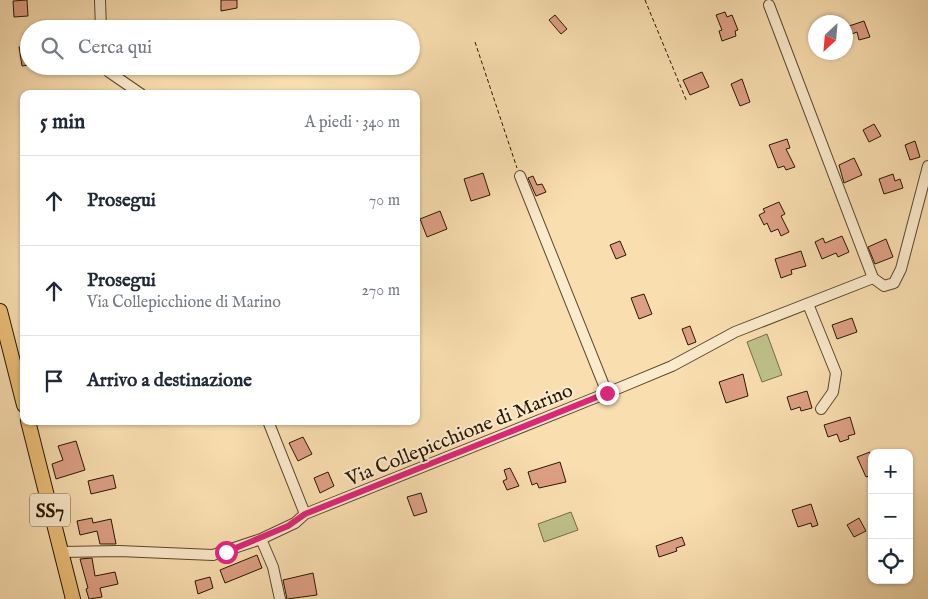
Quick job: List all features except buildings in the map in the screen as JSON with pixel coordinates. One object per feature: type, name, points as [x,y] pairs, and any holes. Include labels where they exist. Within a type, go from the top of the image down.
[{"type":"main road","points":[[0,311],[20,389]]},
{"type":"main road","name":"SS7","points":[[29,425],[72,599]]},
{"type":"street","points":[[100,0],[101,20]]},
{"type":"street","points":[[769,4],[873,278],[887,287],[892,285],[898,277],[928,166]]},
{"type":"street","points":[[113,75],[135,90]]},
{"type":"street","points":[[520,176],[607,393]]},
{"type":"street","name":"Via Collepicchione di Marino","points":[[61,552],[119,551],[207,556],[226,552],[261,539],[295,522],[305,514],[672,366],[735,332],[873,278]]},
{"type":"street","points":[[808,304],[836,373],[833,392],[821,409]]},
{"type":"street","points":[[270,425],[305,514]]},
{"type":"street","points":[[261,539],[272,567],[280,599]]},
{"type":"path","points":[[646,0],[687,102]]},
{"type":"path","points":[[475,42],[520,176]]},
{"type":"green space","points":[[767,334],[782,375],[762,382],[747,342]]},
{"type":"green space","points":[[571,512],[578,530],[544,542],[538,524]]},
{"type":"route","points":[[226,552],[288,526],[305,514],[607,393]]}]
